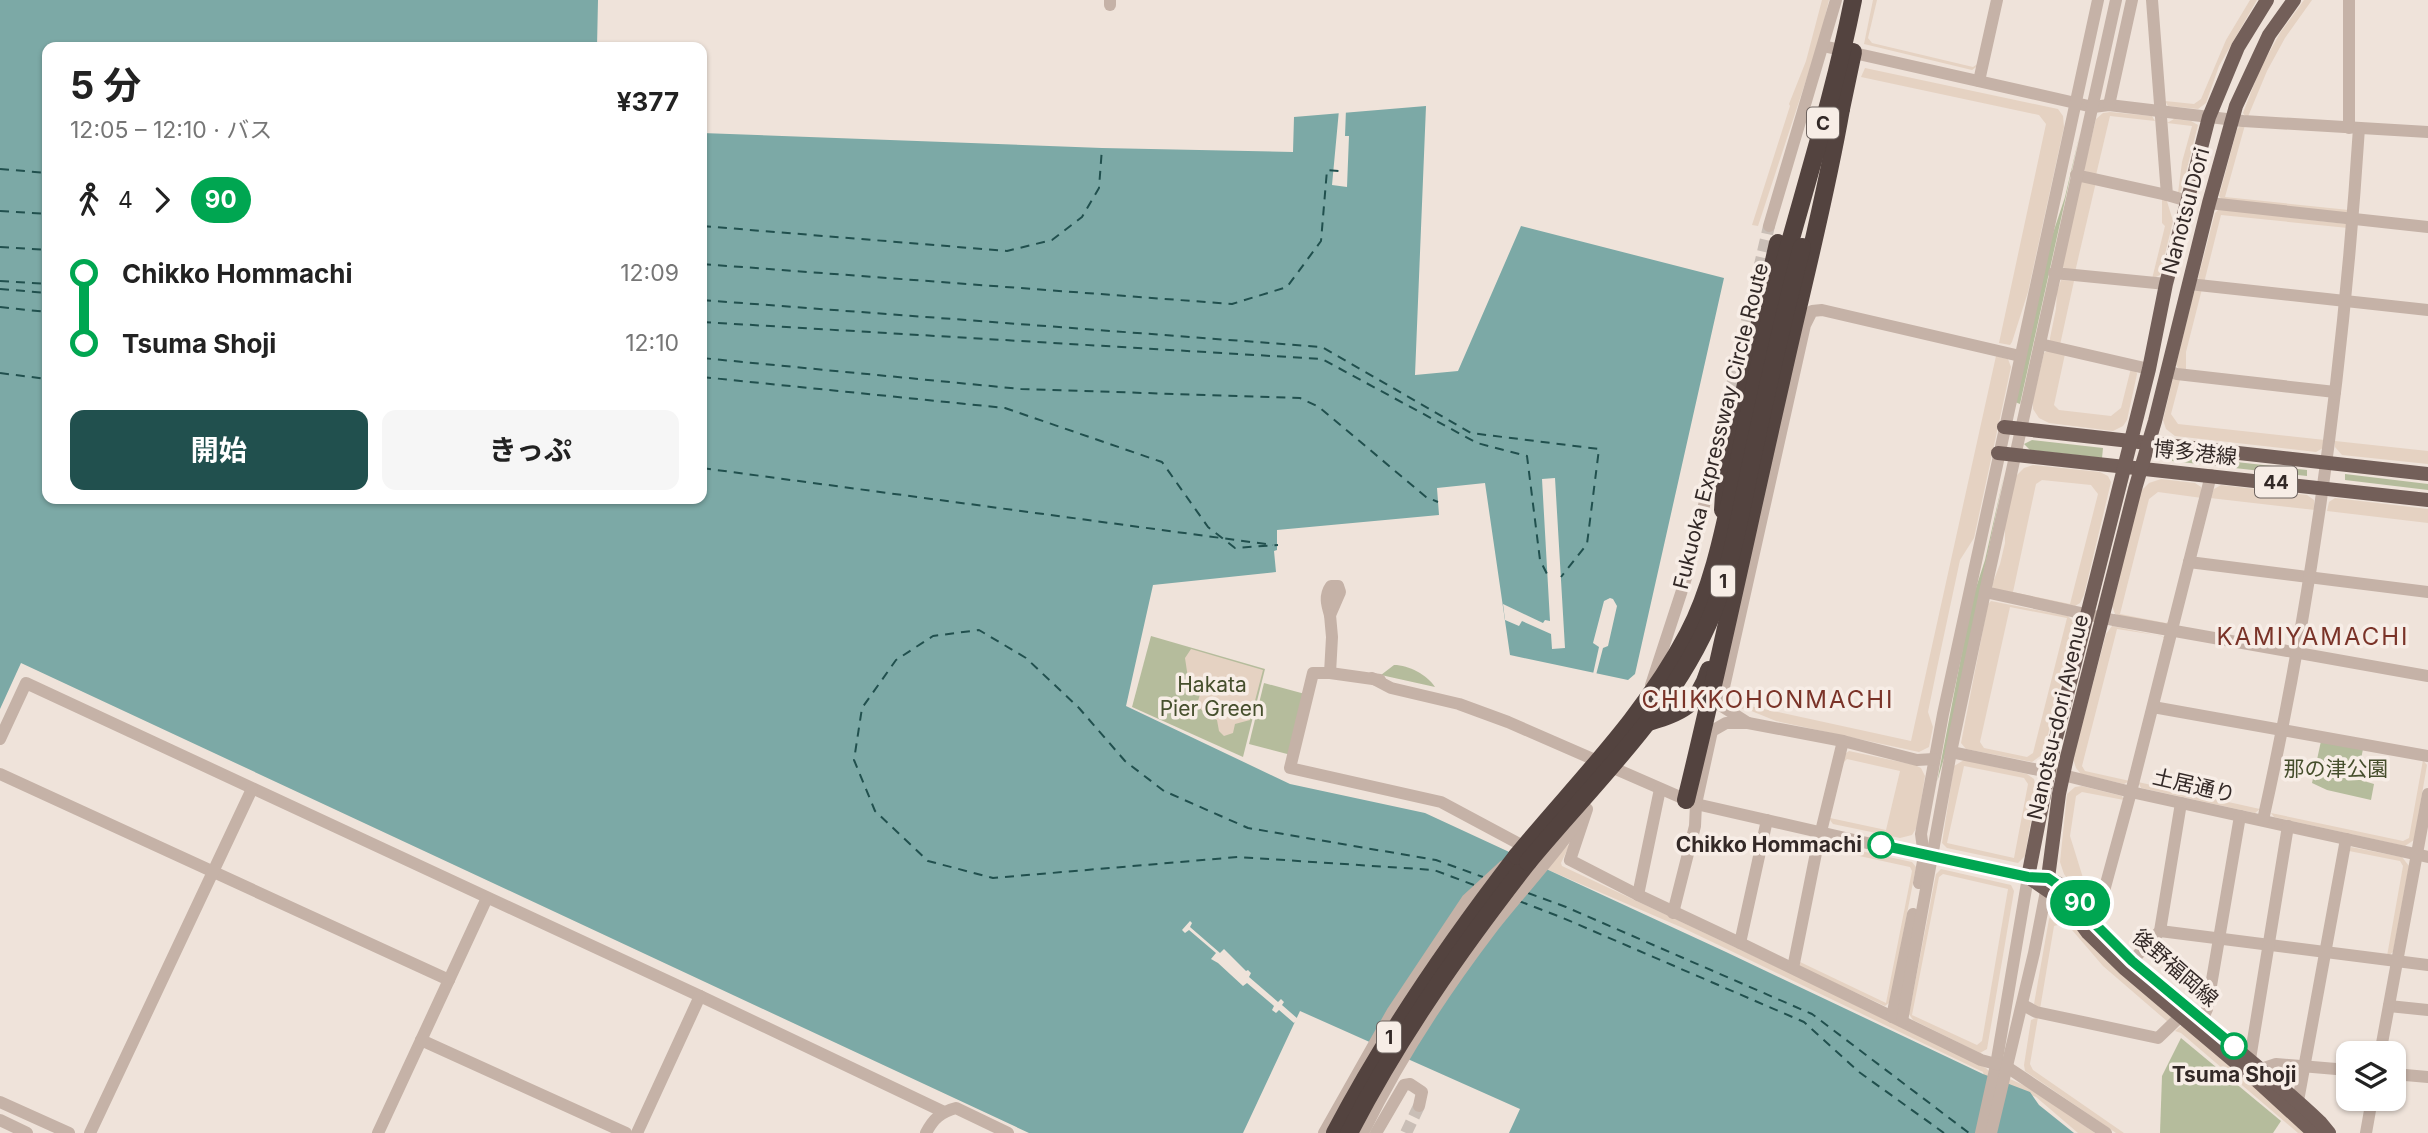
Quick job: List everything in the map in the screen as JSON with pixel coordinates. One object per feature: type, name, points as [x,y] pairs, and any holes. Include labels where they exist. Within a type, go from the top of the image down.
[{"type":"highway","name":"Fukuoka Expressway Circle Route","points":[[1335,1133],[1364,1079],[1413,999],[1472,914],[1616,741],[1653,692],[1689,633],[1710,579],[1725,523],[1775,298],[1846,36],[1853,0]]},
{"type":"highway","name":"Fukuoka Expressway Circle Route","points":[[1364,1131],[1374,1086],[1417,1016],[1481,922],[1663,700],[1704,630],[1722,584],[1737,526],[1788,300],[1841,108],[1863,0]]},
{"type":"highway","points":[[1604,763],[1620,739],[1641,724],[1667,717],[1691,705],[1704,688],[1711,663],[1723,552],[1725,477],[1740,408],[1778,243],[1846,36]]},
{"type":"highway","points":[[1691,802],[1798,302],[1828,185],[1841,108]]},
{"type":"highway","points":[[1604,763],[1646,731],[1684,722],[1699,713],[1706,705],[1719,666]]},
{"type":"main road","name":"Nanotsu Dori","points":[[2131,442],[2166,284],[2209,117],[2238,47],[2267,0]]},
{"type":"main road","name":"Nanotsu Dori","points":[[2148,444],[2236,106],[2269,35],[2294,0]]},
{"type":"main road","name":"博多港線","points":[[2004,427],[2428,474]]},
{"type":"main road","name":"Nanotsu-dori Avenue","points":[[2028,877],[2094,616],[2131,442]]},
{"type":"main road","name":"Nanotsu-dori Avenue","points":[[2094,616],[2148,444]]},
{"type":"main road","name":"博多港線","points":[[1998,453],[2428,500]]},
{"type":"main road","name":"Nanotsu-dori Avenue","points":[[2047,884],[2056,773]]},
{"type":"main road","points":[[2028,877],[2047,884]]},
{"type":"main road","name":"後野福岡線","points":[[2047,884],[2074,896],[2095,924],[2132,961],[2315,1133]]},
{"type":"main road","name":"後野福岡線","points":[[2047,884],[2088,933],[2124,969],[2185,1013],[2202,1020],[2298,1101],[2329,1133]]},
{"type":"street","points":[[1769,226],[1836,0]]},
{"type":"street","points":[[1823,46],[1849,15],[1853,0]]},
{"type":"street","points":[[1979,81],[1997,0]]},
{"type":"street","points":[[1928,857],[1922,834],[1934,759],[1964,609],[2098,0]]},
{"type":"street","points":[[1897,1019],[1928,857],[2116,0]]},
{"type":"street","points":[[2109,106],[2132,0]]},
{"type":"street","points":[[2263,820],[2283,731],[2325,488],[2346,301],[2353,219],[2354,128],[2349,0]]},
{"type":"street","points":[[2149,1],[2167,195]]},
{"type":"street","points":[[1823,46],[2093,107],[2109,106],[2232,120],[2428,132]]},
{"type":"street","points":[[2076,175],[2188,201]]},
{"type":"street","points":[[2209,203],[2428,227]]},
{"type":"street","points":[[2054,274],[2166,284]]},
{"type":"street","points":[[2189,284],[2428,310]]},
{"type":"street","points":[[1748,723],[1720,705],[1805,325],[1812,311],[1822,310],[2020,356]]},
{"type":"street","points":[[2040,344],[2149,369]]},
{"type":"street","points":[[2167,370],[2334,392]]},
{"type":"street","points":[[2095,924],[2211,475]]},
{"type":"street","points":[[1324,1133],[1374,1044],[1467,900],[1490,876],[1522,852],[1573,793],[1604,763],[1646,699],[1688,572],[1706,498]]},
{"type":"street","points":[[2189,562],[2428,592]]},
{"type":"street","points":[[1985,592],[2172,631],[2428,676]]},
{"type":"street","points":[[1330,615],[1331,673]]},
{"type":"street","points":[[1522,852],[1501,834],[1441,802],[1290,768],[1312,673],[1372,678],[1465,697],[1508,722],[1691,802],[1928,857],[2028,877]]},
{"type":"street","points":[[0,739],[26,683],[944,1112]]},
{"type":"street","points":[[2152,707],[2428,756]]},
{"type":"street","points":[[1673,913],[1695,826],[1691,802],[1712,731],[1726,723],[1748,723],[1843,741],[1917,760],[1934,759]]},
{"type":"street","points":[[1793,968],[1843,741]]},
{"type":"street","name":"土居通り","points":[[1951,752],[2056,773],[2422,856]]},
{"type":"street","points":[[1604,763],[1570,860],[1673,913],[1981,1060],[2002,1066],[2106,1133]]},
{"type":"street","points":[[0,774],[449,980]]},
{"type":"street","points":[[90,1133],[252,789]]},
{"type":"street","points":[[1637,895],[1660,789]]},
{"type":"street","points":[[2382,1041],[2396,962],[2422,856],[2428,794]]},
{"type":"street","points":[[2132,961],[2160,931],[2182,803]]},
{"type":"street","points":[[1364,1131],[1397,1069],[1436,1008],[1491,930],[1587,809]]},
{"type":"street","points":[[2202,1020],[2207,1009],[2240,816]]},
{"type":"street","points":[[1740,943],[1767,820]]},
{"type":"street","points":[[2288,827],[2269,945],[2255,1064],[2336,1069]]},
{"type":"street","points":[[2298,1101],[2346,839]]},
{"type":"street","name":"Nanotsu-dori Avenue","points":[[2002,1066],[2028,877]]},
{"type":"street","name":"Nanotsu-dori Avenue","points":[[1998,1081],[2023,1005],[2047,884]]},
{"type":"street","points":[[378,1133],[487,898]]},
{"type":"street","points":[[2160,931],[2428,965]]},
{"type":"street","points":[[637,1133],[700,996]]},
{"type":"street","points":[[2023,1005],[2036,1012],[2158,1038],[2185,1013]]},
{"type":"street","points":[[2389,1006],[2428,1010]]},
{"type":"street","points":[[421,1040],[626,1133]]},
{"type":"street","points":[[2406,1075],[2428,1077]]},
{"type":"street","points":[[1982,1133],[1998,1081]]},
{"type":"street","points":[[1991,1133],[1998,1081]]},
{"type":"street","points":[[1364,1131],[1404,1085],[1410,1084],[1422,1092],[1419,1107]]},
{"type":"street","points":[[0,1102],[69,1133]]},
{"type":"street","points":[[926,1133],[932,1121],[944,1112],[956,1108],[1008,1133]]},
{"type":"street","points":[[2366,1133],[2370,1111]]},
{"type":"street","points":[[0,1121],[27,1133]]},
{"type":"green space","points":[[2080,133],[2020,404],[2015,402],[2052,236],[2065,197]]},
{"type":"green space","points":[[2032,440],[2103,448],[2102,458],[2030,450],[2024,444]]},
{"type":"green space","points":[[2173,455],[2307,470],[2307,476],[2172,461]]},
{"type":"green space","points":[[2345,474],[2428,484],[2428,490],[2345,480]]},
{"type":"green space","points":[[2004,475],[1949,741],[1937,782],[1972,600],[1985,560]]},
{"type":"green space","name":"Hakata Pier Green","points":[[1151,636],[1265,669],[1243,757],[1132,707]]},
{"type":"green space","points":[[1394,665],[1417,671],[1435,687],[1381,675]]},
{"type":"green space","points":[[1264,683],[1305,694],[1291,755],[1249,744]]},
{"type":"green space","name":"那の津公園","points":[[2321,741],[2363,749],[2357,779],[2374,784],[2371,800],[2327,790],[2312,783]]},
{"type":"green space","points":[[2181,1038],[2281,1121],[2273,1133],[2160,1133],[2162,1076]]},
{"type":"shaded area","points":[[1822,0],[1829,0],[1820,38],[1758,226],[1752,225],[1789,104],[1806,61]]},
{"type":"shaded area","points":[[1873,0],[1877,0],[1868,38],[1872,43],[1973,67],[1979,65],[1972,70],[1864,44]]},
{"type":"shaded area","points":[[2250,0],[2257,0],[2219,66],[2206,103],[2198,109],[2168,106],[2165,101],[2194,104],[2201,99],[2226,40]]},
{"type":"shaded area","points":[[2304,0],[2312,0],[2285,38],[2267,71],[2247,119],[2243,113],[2260,69],[2280,33]]},
{"type":"shaded area","points":[[1865,68],[2058,109],[2063,116],[2064,127],[2028,292],[2010,345],[1999,343],[2046,124],[2039,115],[1861,77]]},
{"type":"shaded area","points":[[2103,113],[2152,116],[2155,121],[2110,116],[2096,175],[2084,169],[2096,119]]},
{"type":"shaded area","points":[[2174,119],[2191,121],[2198,125],[2181,191],[2178,193],[2182,162],[2192,126],[2167,123]]},
{"type":"shaded area","points":[[2245,125],[2225,197],[2349,210],[2347,213],[2222,200],[2219,196],[2237,129]]},
{"type":"shaded area","points":[[2081,182],[2096,182],[2075,272],[2062,267]]},
{"type":"shaded area","points":[[2162,197],[2166,198],[2173,221],[2160,275],[2152,279],[2165,226],[2162,223]]},
{"type":"shaded area","points":[[2219,209],[2346,224],[2348,228],[2221,215],[2204,283],[2198,278],[2215,213]]},
{"type":"shaded area","points":[[2061,280],[2074,281],[2060,345],[2050,341],[2050,338]]},
{"type":"shaded area","points":[[2202,289],[2186,352],[2186,373],[2181,372],[2176,365],[2194,292]]},
{"type":"shaded area","points":[[2047,351],[2065,354],[2054,405],[2059,410],[2111,416],[2121,408],[2131,368],[2136,370],[2127,420],[2123,426],[2113,431],[2049,423],[2039,418],[2033,409],[2033,400],[2044,353]]},
{"type":"shaded area","points":[[1996,356],[2008,359],[2011,367],[1974,538],[1960,560],[1928,712],[1933,727],[1929,747],[1919,752],[1776,721],[1730,706],[1727,701],[1911,741]]},
{"type":"shaded area","points":[[2181,376],[2171,414],[2178,424],[2325,440],[2323,448],[2316,452],[2175,436],[2166,429],[2163,420],[2173,378]]},
{"type":"shaded area","points":[[2335,441],[2428,451],[2428,464],[2342,455],[2335,447]]},
{"type":"shaded area","points":[[2033,465],[2100,472],[2108,476],[2111,482],[2084,595],[2075,606],[1993,589],[2005,543],[2005,525],[2016,476],[2024,468]],"holes":[[[2042,480],[2091,485],[2098,494],[2070,604],[2013,592],[2036,484]]]},
{"type":"shaded area","points":[[2161,479],[2195,483],[2201,487],[2202,498],[2158,492],[2149,499],[2120,614],[2166,623],[2170,621],[2168,624],[2119,616],[2115,614],[2112,606],[2141,491],[2149,483]]},
{"type":"shaded area","points":[[2221,485],[2307,495],[2314,500],[2315,510],[2210,498],[2214,489]]},
{"type":"shaded area","points":[[2335,498],[2428,509],[2428,523],[2327,511],[2329,502]]},
{"type":"shaded area","points":[[1991,601],[2068,616],[2075,623],[2043,754],[2032,762],[1966,749],[1961,743],[1988,604]],"holes":[[[2010,607],[2067,618],[2033,753],[2027,757],[1984,748],[1980,742]]]},
{"type":"shaded area","points":[[2112,626],[2155,635],[2117,629],[2082,766],[2085,771],[2130,781],[2124,784],[2081,774],[2073,759],[2106,634]]},
{"type":"shaded area","points":[[1191,649],[1263,670],[1250,720],[1235,724],[1233,733],[1224,736],[1219,731],[1217,720],[1200,708],[1198,701],[1202,688],[1188,678],[1185,658]]},
{"type":"shaded area","points":[[1849,751],[1921,768],[1925,776],[1917,827],[1912,835],[1900,838],[1833,824],[1830,820],[1886,830],[1900,771],[1847,759],[1843,763],[1845,754]]},
{"type":"shaded area","points":[[1964,760],[2027,774],[2034,779],[2036,790],[2025,856],[2018,863],[1947,848],[1942,843],[1954,766]],"holes":[[[1964,766],[2024,778],[2028,784],[2014,858],[1947,843]]]},
{"type":"shaded area","points":[[2423,760],[2427,765],[2414,840],[2405,846],[2274,817],[2271,813],[2403,841],[2409,838]]},
{"type":"shaded area","points":[[2138,782],[2260,809],[2255,813],[2141,788]]},
{"type":"shaded area","points":[[2082,786],[2122,796],[2124,800],[2082,792],[2076,796],[2070,836],[2084,881],[2092,897],[2098,899],[2095,908],[2091,909],[2064,874],[2060,862],[2067,794],[2075,787]]},
{"type":"shaded area","points":[[1571,842],[1562,866],[1986,1068],[1989,1071],[1976,1133],[1983,1072],[1683,928],[1546,869]]},
{"type":"shaded area","points":[[1828,844],[1912,862],[1916,867],[1890,1002],[1885,1006],[1800,967],[1798,961],[1886,1003],[1912,871],[1910,867],[1827,849],[1823,852],[1824,846]]},
{"type":"shaded area","points":[[2351,847],[2402,857],[2409,866],[2393,952],[2387,956],[2403,866],[2400,861],[2349,851]]},
{"type":"shaded area","points":[[1941,869],[2011,885],[2014,891],[1987,1049],[1980,1053],[1913,1020],[1909,1014],[1936,874]],"holes":[[[1943,874],[2008,889],[1982,1041],[1977,1045],[1912,1015],[1939,877]]]},
{"type":"shaded area","points":[[2060,910],[2065,911],[2172,1017],[2168,1022],[2103,966],[2066,923],[2054,926],[2040,1009],[2034,1004],[2049,919]]},
{"type":"shaded area","points":[[2038,1017],[2030,1064],[2033,1070],[2124,1133],[2116,1133],[2025,1071],[2031,1020]]},
{"type":"shaded area","points":[[2182,1025],[2308,1133],[2298,1133],[2181,1033],[2175,1031]]},
{"type":"shaded area","points":[[2010,1079],[2032,1089],[2095,1133],[2078,1133],[2036,1097],[2014,1087],[2010,1088],[2006,1083]]},
{"type":"water","points":[[0,0],[598,0],[597,42],[42,42],[42,504],[707,504],[707,133],[1102,148],[1293,152],[1294,117],[1426,106],[1415,375],[1458,371],[1521,226],[1724,278],[1635,674],[1628,680],[1510,655],[1485,483],[1437,488],[1439,515],[1277,530],[1277,550],[1274,551],[1276,572],[1153,585],[1126,706],[1290,784],[1425,813],[1983,1074],[2030,1092],[2039,1105],[2074,1133],[1509,1133],[1520,1109],[1300,1011],[1243,1133],[1029,1133],[21,663],[0,709]]},
{"type":"pier","points":[[1346,109],[1345,136],[1349,136],[1347,187],[1332,185],[1339,110]]},
{"type":"pier","points":[[1555,478],[1565,648],[1552,649],[1551,634],[1522,621],[1519,626],[1505,620],[1503,604],[1543,623],[1545,620],[1550,621],[1542,479]]},
{"type":"pier","points":[[1610,598],[1617,606],[1608,646],[1603,648],[1596,675],[1593,674],[1599,647],[1593,643],[1604,601]]},
{"type":"pier","points":[[1190,921],[1190,927],[1220,953],[1224,949],[1251,973],[1249,977],[1278,1002],[1281,999],[1284,1002],[1282,1005],[1298,1019],[1294,1023],[1279,1010],[1276,1013],[1272,1010],[1274,1006],[1247,983],[1243,986],[1211,959],[1216,953],[1189,930],[1185,933],[1182,930]]},
{"type":"ferry route","points":[[707,226],[1007,251],[1052,240],[1082,217],[1099,188],[1102,148]]},
{"type":"ferry route","points":[[0,169],[42,173]]},
{"type":"ferry route","points":[[707,264],[1232,304],[1287,287],[1321,241],[1327,170],[1340,171]]},
{"type":"ferry route","points":[[0,211],[42,214]]},
{"type":"ferry route","points":[[0,247],[42,250]]},
{"type":"ferry route","points":[[0,281],[42,284]]},
{"type":"ferry route","points":[[0,289],[42,293]]},
{"type":"ferry route","points":[[707,300],[1322,347],[1471,433],[1599,449],[1587,544],[1561,577]]},
{"type":"ferry route","points":[[0,307],[42,311]]},
{"type":"ferry route","points":[[707,322],[1322,359],[1477,443],[1527,456],[1540,560],[1547,574]]},
{"type":"ferry route","points":[[707,358],[1021,389],[1300,398],[1319,407],[1426,497],[1438,502]]},
{"type":"ferry route","points":[[0,373],[42,378]]},
{"type":"ferry route","points":[[707,378],[1005,408],[1162,462],[1208,527],[1235,548],[1278,545]]},
{"type":"ferry route","points":[[707,469],[1273,545]]},
{"type":"ferry route","points":[[1474,885],[1434,870],[1238,857],[993,878],[928,861],[875,811],[854,760],[862,708],[896,660],[933,636],[979,630],[1026,658],[1079,708],[1125,761],[1164,791],[1248,828],[1436,860],[1483,877]]},
{"type":"ferry route","points":[[1528,893],[1812,1014],[1969,1133]]},
{"type":"ferry route","points":[[1519,901],[1804,1022],[1859,1072],[1944,1133]]},
{"type":"tunnel","points":[[1706,497],[1769,226]]},
{"type":"tunnel","points":[[1406,1133],[1419,1106]]},
{"type":"bus line","name":"90","points":[[1881,845],[2028,877],[2048,878],[2074,896],[2095,924],[2132,961],[2234,1046]]},
{"type":"place","name":"Chikko Hommachi","points":[[1881,845]]},
{"type":"place","name":"Tsuma Shoji","points":[[2234,1046]]},
{"type":"district","name":"KAMIYAMACHI","points":[[2313,637]]},
{"type":"district","name":"CHIKKOHONMACHI","points":[[1768,700]]}]
